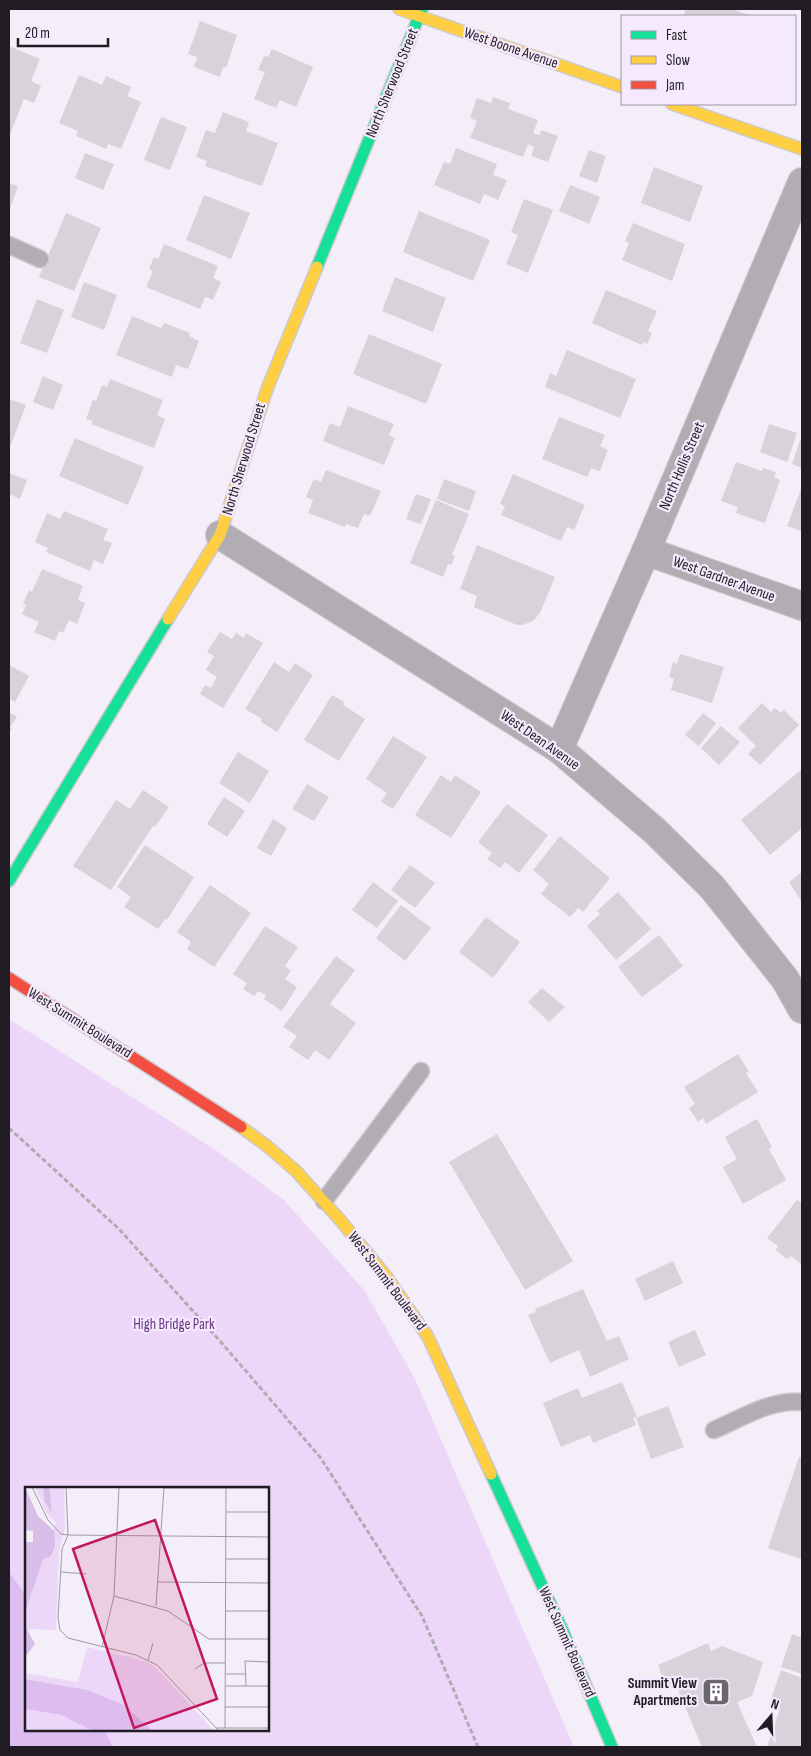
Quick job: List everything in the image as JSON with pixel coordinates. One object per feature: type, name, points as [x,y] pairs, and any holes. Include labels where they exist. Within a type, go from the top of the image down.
[{"type":"street","name":"West Boone Avenue","points":[[399,9],[421,12],[621,86]]},
{"type":"street","name":"North Sherwood Street","points":[[9,881],[220,535],[266,388],[421,12]]},
{"type":"street","points":[[675,105],[802,149]]},
{"type":"street","name":"North Hollis Street","points":[[559,749],[646,551],[802,182]]},
{"type":"street","name":"West Dean Avenue","points":[[220,535],[559,749],[655,831],[712,887],[785,979],[802,1009]]},
{"type":"street","name":"West Gardner Avenue","points":[[646,551],[802,606]]},
{"type":"street","name":"West Summit Boulevard","points":[[9,978],[236,1123],[267,1146],[296,1171],[324,1201],[386,1276],[428,1337],[562,1629],[612,1747]]},
{"type":"lane","points":[[9,245],[40,259]]},
{"type":"lane","points":[[324,1201],[421,1072]]},
{"type":"lane","points":[[714,1430],[773,1404],[784,1401],[802,1402]]},
{"type":"path","points":[[9,1128],[119,1229],[220,1341],[320,1457],[422,1616],[478,1747]]},
{"type":"green space","name":"High Bridge Park","points":[[9,1019],[217,1151],[284,1200],[364,1290],[414,1377],[574,1747],[113,1747],[105,1731],[269,1731],[269,1487],[25,1487],[25,1594],[9,1572]]},
{"type":"shaded area","points":[[9,1572],[25,1594],[25,1731],[105,1731],[113,1747],[9,1747]]},
{"type":"building","points":[[686,9],[733,9],[748,15],[683,15]]},
{"type":"building","points":[[200,21],[237,35],[226,68],[223,67],[220,77],[194,67],[197,57],[188,54]]},
{"type":"building","points":[[9,46],[40,59],[31,81],[41,86],[34,103],[24,99],[9,137]]},
{"type":"building","points":[[272,49],[313,67],[296,107],[280,100],[276,108],[254,99],[265,72],[258,70],[264,56],[268,57]]},
{"type":"building","points":[[79,75],[102,85],[106,76],[131,87],[127,96],[141,102],[121,149],[108,144],[106,149],[76,136],[78,131],[59,123]]},
{"type":"building","points":[[493,97],[510,103],[508,109],[538,120],[533,133],[540,135],[541,130],[558,136],[548,162],[531,156],[534,147],[528,144],[523,157],[470,138],[477,121],[470,118],[477,98],[491,103]]},
{"type":"building","points":[[223,112],[249,122],[246,131],[278,143],[262,186],[205,166],[207,161],[196,157],[206,130],[215,133]]},
{"type":"building","points":[[161,117],[187,127],[170,170],[144,160]]},
{"type":"building","points":[[456,148],[497,164],[493,175],[507,180],[498,200],[484,194],[480,204],[434,185],[444,162],[450,164]]},
{"type":"building","points":[[589,150],[606,156],[597,183],[579,176]]},
{"type":"building","points":[[85,153],[114,164],[103,190],[75,178]]},
{"type":"building","points":[[654,167],[703,186],[690,222],[641,203]]},
{"type":"building","points":[[9,183],[18,186],[9,212]]},
{"type":"building","points":[[570,185],[600,197],[589,224],[559,211]]},
{"type":"building","points":[[204,195],[250,213],[231,259],[186,240]]},
{"type":"building","points":[[524,199],[553,210],[528,273],[506,264],[518,235],[511,232]]},
{"type":"building","points":[[419,211],[490,240],[473,281],[403,252]]},
{"type":"building","points":[[66,213],[101,228],[74,291],[39,277]]},
{"type":"building","points":[[633,223],[685,244],[672,281],[622,260],[629,243],[625,241]]},
{"type":"building","points":[[164,244],[218,266],[213,278],[221,282],[213,300],[205,297],[200,309],[146,287],[153,271],[149,269],[154,257],[158,259]]},
{"type":"building","points":[[395,277],[446,298],[433,332],[382,311]]},
{"type":"building","points":[[84,282],[117,295],[104,330],[71,317]]},
{"type":"building","points":[[606,290],[657,311],[648,331],[652,333],[647,344],[643,342],[642,345],[592,323]]},
{"type":"building","points":[[37,299],[64,310],[47,353],[20,343]]},
{"type":"building","points":[[132,316],[161,328],[164,323],[190,333],[189,336],[199,341],[188,369],[176,365],[172,377],[116,355]]},
{"type":"building","points":[[369,334],[442,364],[426,404],[353,374]]},
{"type":"building","points":[[567,350],[636,379],[620,418],[545,387],[550,373],[556,376]]},
{"type":"building","points":[[43,376],[63,385],[53,410],[33,402]]},
{"type":"building","points":[[110,379],[163,400],[157,415],[165,419],[154,448],[91,424],[93,421],[86,419],[93,400],[96,401],[102,385],[107,387]]},
{"type":"building","points":[[9,399],[26,405],[9,450]]},
{"type":"building","points":[[348,406],[394,424],[389,435],[395,438],[384,465],[323,441],[330,423],[340,427]]},
{"type":"building","points":[[559,417],[605,435],[600,446],[608,450],[600,471],[591,468],[587,477],[542,459]]},
{"type":"building","points":[[769,424],[797,433],[787,462],[760,452]]},
{"type":"building","points":[[75,438],[144,467],[128,505],[59,476]]},
{"type":"building","points":[[800,440],[802,440],[802,468],[792,464]]},
{"type":"building","points":[[736,462],[762,471],[763,468],[776,472],[774,477],[780,480],[765,523],[736,513],[738,507],[721,501]]},
{"type":"building","points":[[326,470],[381,491],[370,516],[364,514],[358,528],[346,524],[345,527],[308,513],[313,500],[306,497],[314,479],[321,482]]},
{"type":"building","points":[[9,473],[27,480],[20,499],[9,494]]},
{"type":"building","points":[[513,474],[585,505],[574,530],[567,527],[561,541],[501,515],[505,506],[500,504]]},
{"type":"building","points":[[444,479],[476,491],[469,511],[437,499]]},
{"type":"building","points":[[802,486],[802,531],[787,526]]},
{"type":"building","points":[[416,494],[431,499],[421,524],[406,519]]},
{"type":"building","points":[[436,500],[469,514],[452,555],[455,556],[451,565],[448,564],[443,577],[410,563]]},
{"type":"building","points":[[64,511],[108,529],[103,540],[112,543],[103,564],[94,560],[90,571],[46,552],[48,548],[35,542],[47,513],[60,519]]},
{"type":"building","points":[[477,545],[555,577],[540,613],[533,621],[517,625],[474,607],[477,596],[460,589]]},
{"type":"building","points":[[42,569],[83,586],[78,600],[85,603],[77,624],[69,620],[63,633],[59,631],[55,641],[34,632],[39,622],[22,614],[26,605],[23,604],[29,590],[32,592]]},
{"type":"building","points":[[220,632],[232,639],[236,633],[244,638],[246,633],[263,643],[223,708],[200,694],[205,685],[211,688],[217,677],[206,670],[214,656],[207,652]]},
{"type":"building","points":[[680,654],[724,667],[712,703],[671,690],[674,679],[669,677],[673,662],[677,664]]},
{"type":"building","points":[[274,662],[289,672],[295,663],[313,675],[277,732],[261,722],[262,719],[245,709]]},
{"type":"building","points":[[9,665],[29,676],[15,702],[9,698]]},
{"type":"building","points":[[332,695],[344,702],[343,705],[365,719],[339,761],[304,740]]},
{"type":"building","points":[[762,703],[771,712],[775,708],[781,713],[784,710],[799,725],[760,765],[748,754],[756,746],[738,728]]},
{"type":"building","points":[[9,712],[17,717],[10,727],[12,728],[9,733]]},
{"type":"building","points":[[703,713],[716,723],[699,746],[685,735]]},
{"type":"building","points":[[721,726],[740,742],[719,765],[701,748]]},
{"type":"building","points":[[393,736],[427,757],[393,809],[381,802],[387,793],[366,779]]},
{"type":"building","points":[[238,752],[269,771],[250,803],[219,783]]},
{"type":"building","points":[[802,769],[802,828],[770,855],[741,820]]},
{"type":"building","points":[[441,775],[451,782],[455,775],[481,792],[451,838],[415,815]]},
{"type":"building","points":[[307,784],[329,797],[314,821],[292,809]]},
{"type":"building","points":[[143,790],[169,807],[155,827],[153,826],[111,890],[73,866],[116,800],[130,809]]},
{"type":"building","points":[[224,797],[245,811],[227,837],[207,824]]},
{"type":"building","points":[[507,804],[548,835],[519,873],[505,862],[500,868],[487,859],[492,853],[478,842]]},
{"type":"building","points":[[273,819],[287,828],[271,856],[257,848]]},
{"type":"building","points":[[560,836],[610,878],[583,912],[578,908],[570,917],[541,894],[549,884],[533,870]]},
{"type":"building","points":[[145,845],[194,877],[167,920],[165,919],[158,929],[124,907],[131,897],[117,887]]},
{"type":"building","points":[[410,865],[435,883],[415,908],[391,890]]},
{"type":"building","points":[[802,872],[802,902],[789,882]]},
{"type":"building","points":[[373,882],[398,901],[377,928],[352,910]]},
{"type":"building","points":[[210,885],[251,913],[214,967],[187,949],[191,942],[177,932]]},
{"type":"building","points":[[618,892],[651,929],[616,960],[587,926],[600,914],[597,911]]},
{"type":"building","points":[[401,905],[431,928],[405,961],[376,938]]},
{"type":"building","points":[[486,917],[520,942],[493,978],[459,952]]},
{"type":"building","points":[[265,926],[298,947],[285,966],[291,971],[285,979],[297,987],[282,1011],[264,999],[266,995],[258,991],[254,996],[243,989],[247,983],[233,974]]},
{"type":"building","points":[[659,935],[683,966],[642,997],[618,967]]},
{"type":"building","points":[[336,956],[355,970],[330,1004],[356,1023],[329,1060],[315,1050],[308,1060],[289,1047],[297,1036],[283,1027]]},
{"type":"building","points":[[542,988],[565,1007],[549,1022],[528,1002]]},
{"type":"building","points":[[738,1054],[749,1072],[746,1073],[758,1092],[706,1124],[703,1118],[698,1122],[689,1108],[695,1104],[684,1087]]},
{"type":"building","points":[[757,1119],[772,1147],[769,1149],[786,1180],[743,1204],[723,1167],[737,1159],[725,1137]]},
{"type":"building","points":[[497,1134],[573,1261],[525,1290],[449,1162]]},
{"type":"building","points":[[797,1200],[802,1203],[802,1265],[791,1256],[787,1259],[776,1250],[778,1246],[767,1238]]},
{"type":"building","points":[[673,1261],[683,1283],[645,1301],[635,1279]]},
{"type":"building","points":[[583,1289],[607,1341],[619,1336],[629,1359],[590,1377],[579,1350],[550,1363],[528,1315],[536,1312],[535,1309]]},
{"type":"building","points":[[695,1330],[706,1355],[679,1367],[668,1342]]},
{"type":"building","points":[[622,1382],[637,1417],[633,1418],[636,1425],[593,1443],[590,1435],[561,1447],[543,1403],[578,1388],[582,1398]]},
{"type":"building","points":[[668,1406],[684,1447],[651,1459],[636,1418]]},
{"type":"building","points":[[799,1457],[802,1458],[802,1559],[768,1548]]},
{"type":"building","points":[[792,1634],[802,1638],[802,1674],[781,1667]]},
{"type":"building","name":"Summit View Apartments","points":[[708,1643],[711,1651],[722,1646],[763,1662],[752,1696],[737,1702],[757,1747],[702,1747],[676,1685],[667,1688],[658,1665]]},
{"type":"building","points":[[781,1670],[802,1678],[802,1747],[767,1747],[780,1709],[769,1705]]},
{"type":"traffic: fast","points":[[317,267],[422,9]]},
{"type":"traffic: fast","points":[[9,881],[168,619]]},
{"type":"traffic: fast","points":[[491,1474],[562,1629],[612,1747]]},
{"type":"traffic: slow","points":[[399,9],[621,87]]},
{"type":"traffic: slow","points":[[675,105],[802,149]]},
{"type":"traffic: slow","points":[[168,619],[220,535],[267,389],[317,267]]},
{"type":"traffic: slow","points":[[241,1127],[296,1171],[341,1221],[386,1276],[428,1337],[491,1474]]},
{"type":"traffic: jam","points":[[9,978],[241,1127]]},
{"type":"place","name":"Summit View Apartments","points":[[716,1692]]}]
